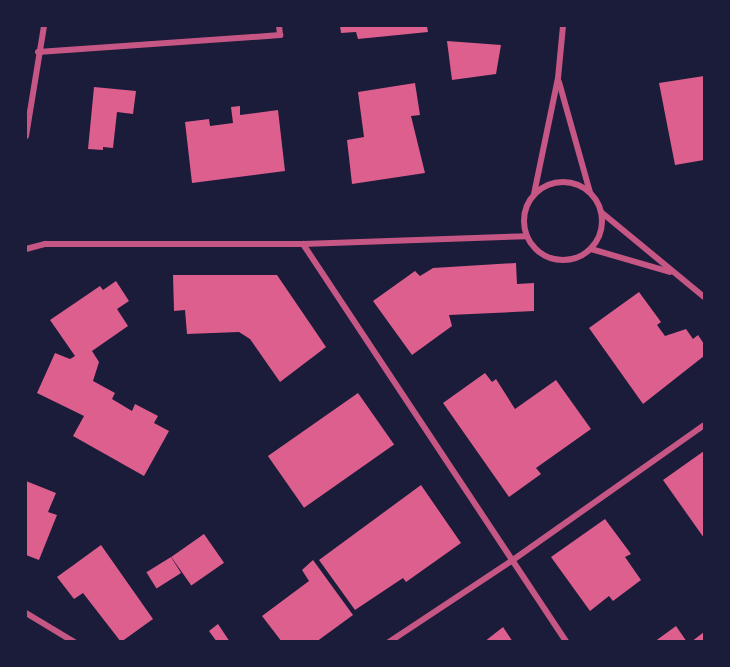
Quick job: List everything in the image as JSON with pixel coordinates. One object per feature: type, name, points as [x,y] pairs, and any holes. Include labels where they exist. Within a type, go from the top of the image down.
[{"type":"street","points":[[26,136],[44,26]]},
{"type":"street","points":[[38,52],[280,36],[279,26]]},
{"type":"street","points":[[563,26],[558,78],[534,194],[524,214],[527,236],[538,252],[555,260],[568,261],[591,249],[598,239],[601,212]]},
{"type":"street","points":[[558,78],[590,192],[601,212],[705,297]]},
{"type":"street","points":[[534,194],[555,182],[568,182],[590,192]]},
{"type":"street","points":[[26,249],[45,244],[303,244],[527,236]]},
{"type":"street","points":[[303,244],[510,562],[566,642]]},
{"type":"street","points":[[591,249],[673,273]]},
{"type":"street","points":[[389,642],[510,562],[705,425]]},
{"type":"street","points":[[26,613],[74,642]]},
{"type":"building","points":[[340,26],[427,26],[428,32],[358,39],[356,32],[341,33]]},
{"type":"building","points":[[447,41],[501,45],[496,74],[452,80]]},
{"type":"building","points":[[704,76],[704,160],[675,165],[659,83]]},
{"type":"building","points":[[415,83],[420,115],[411,116],[425,173],[352,184],[347,140],[364,137],[358,92]]},
{"type":"building","points":[[94,87],[136,91],[133,114],[117,112],[113,148],[88,149]]},
{"type":"building","points":[[240,106],[240,115],[278,110],[285,171],[192,183],[185,122],[209,119],[210,126],[233,123],[231,107]]},
{"type":"building","points":[[516,263],[517,284],[534,283],[534,311],[449,315],[452,326],[412,355],[373,301],[415,271],[420,276],[433,268]]},
{"type":"building","points":[[173,275],[277,275],[326,347],[280,382],[250,339],[239,332],[187,334],[185,310],[174,311]]},
{"type":"building","points":[[116,281],[129,301],[117,309],[128,326],[92,351],[99,362],[93,381],[115,393],[112,399],[132,411],[135,404],[158,416],[154,423],[169,431],[144,476],[73,436],[84,416],[37,393],[55,353],[70,359],[75,356],[50,320],[100,286],[103,290]]},
{"type":"building","points":[[639,292],[661,322],[657,325],[665,336],[686,329],[693,339],[698,335],[704,344],[704,356],[643,404],[589,328]]},
{"type":"building","points":[[485,373],[492,382],[496,379],[515,409],[556,380],[591,429],[536,468],[541,474],[509,497],[443,403]]},
{"type":"building","points":[[358,393],[394,445],[304,508],[268,456]]},
{"type":"building","points":[[704,451],[704,538],[663,480]]},
{"type":"building","points":[[26,481],[56,493],[48,512],[57,515],[39,560],[26,555]]},
{"type":"building","points":[[421,485],[461,543],[406,582],[403,578],[355,610],[319,560]]},
{"type":"building","points":[[605,519],[631,554],[625,557],[641,580],[613,601],[609,596],[590,611],[551,557]]},
{"type":"building","points":[[204,534],[224,563],[191,586],[171,557]]},
{"type":"building","points":[[101,545],[153,619],[121,642],[83,593],[74,599],[57,577]]},
{"type":"building","points":[[171,557],[181,573],[156,588],[146,572]]},
{"type":"building","points":[[313,560],[353,615],[316,642],[282,642],[262,616],[309,581],[302,570]]},
{"type":"building","points":[[218,624],[230,642],[217,642],[209,631]]},
{"type":"building","points":[[676,626],[687,642],[654,642]]},
{"type":"building","points":[[503,627],[513,642],[484,642]]},
{"type":"building","points":[[704,632],[704,642],[691,642]]}]
